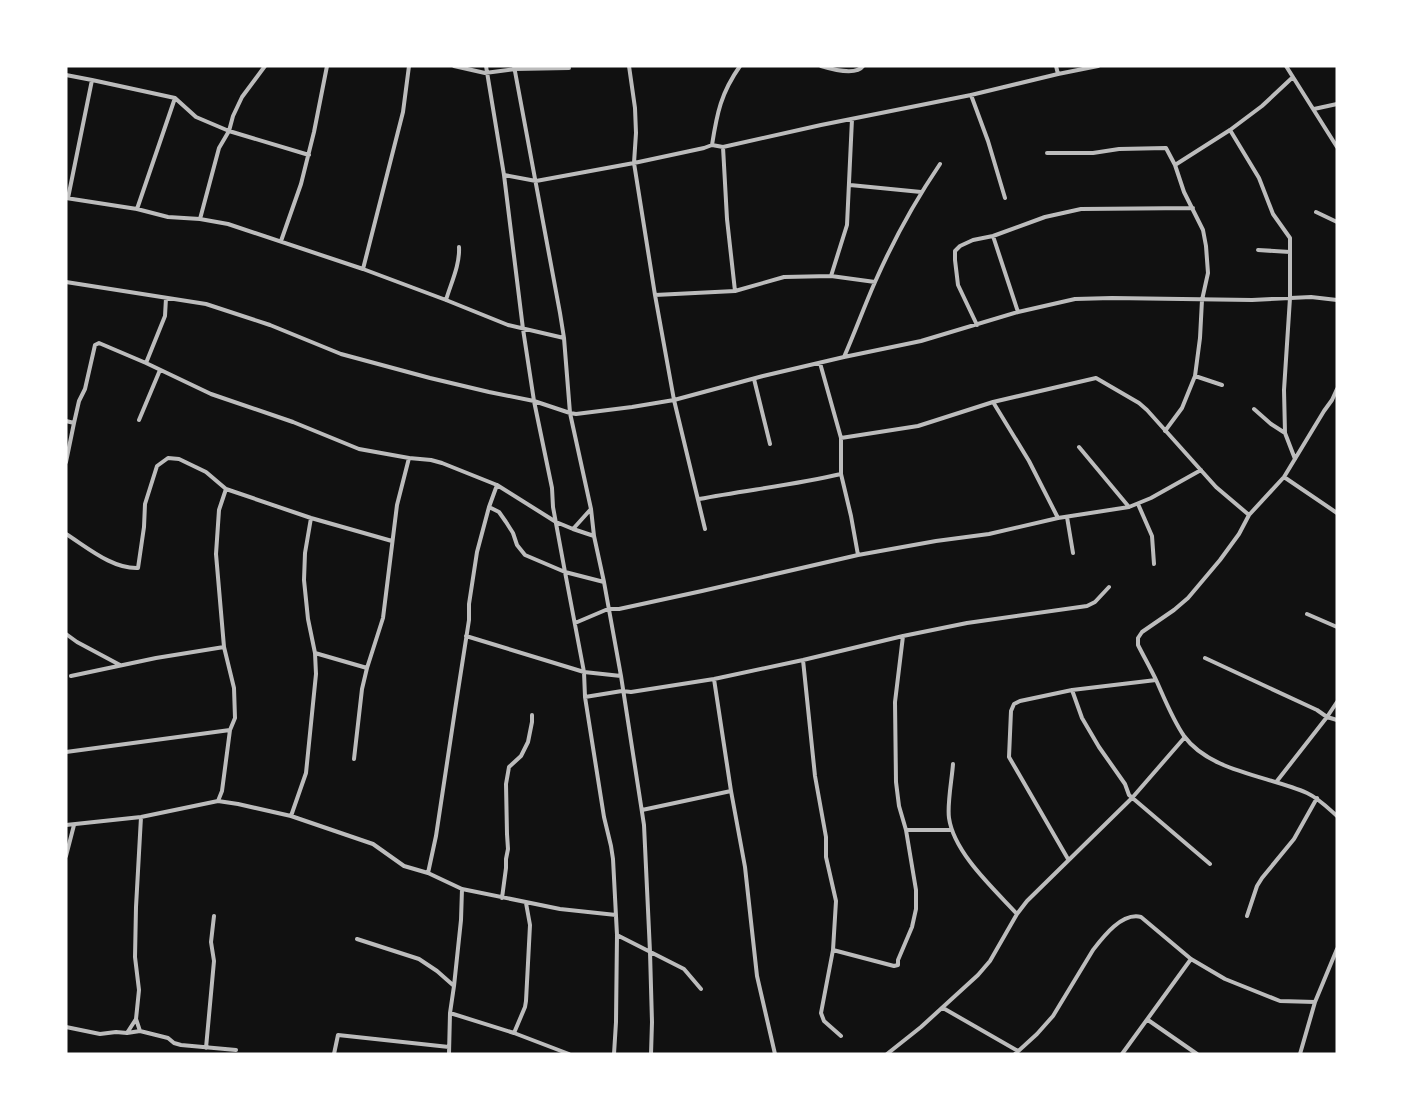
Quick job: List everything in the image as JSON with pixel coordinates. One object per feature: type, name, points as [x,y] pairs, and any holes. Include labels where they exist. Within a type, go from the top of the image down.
[{"type":"street","points":[[200,219],[219,148],[229,131],[242,97],[265,66]]},
{"type":"street","points":[[281,241],[309,155],[326,66]]},
{"type":"street","points":[[362,269],[403,112],[409,66]]},
{"type":"street","points":[[454,66],[486,73],[514,68],[569,68]]},
{"type":"street","points":[[486,66],[504,175],[534,401],[552,488],[564,572],[584,672],[585,697],[604,817],[611,846],[617,935],[614,1054]]},
{"type":"street","points":[[629,66],[635,108],[634,163],[654,295],[674,400],[706,529]]},
{"type":"street","points":[[712,145],[715,124],[722,99],[726,88],[740,66]]},
{"type":"street","points":[[821,66],[855,72],[861,70],[863,66]]},
{"type":"street","points":[[1056,66],[1058,74]]},
{"type":"street","points":[[504,175],[536,181],[634,163],[712,145],[723,147],[971,96],[1098,66]]},
{"type":"street","points":[[1286,66],[1337,147]]},
{"type":"street","points":[[514,68],[564,338],[570,413],[591,509],[594,536],[621,676],[642,810],[645,834],[650,952],[652,1022],[650,1054]]},
{"type":"street","points":[[66,75],[175,98],[196,117],[229,131],[309,155]]},
{"type":"street","points":[[1175,166],[1230,130],[1262,106],[1293,77]]},
{"type":"street","points":[[92,80],[67,198],[137,209],[168,217],[200,219],[228,224],[362,269],[508,325],[564,338]]},
{"type":"street","points":[[971,96],[988,141],[1005,198]]},
{"type":"street","points":[[137,209],[175,98]]},
{"type":"street","points":[[1314,109],[1337,104]]},
{"type":"street","points":[[831,276],[848,225],[852,119]]},
{"type":"street","points":[[1230,130],[1259,178],[1273,214],[1290,238],[1290,298],[1284,390],[1284,433],[1295,459]]},
{"type":"street","points":[[723,147],[726,219],[735,290]]},
{"type":"street","points":[[1048,153],[1093,154],[1119,149],[1166,148],[1175,166],[1184,192],[1204,230],[1208,273],[1202,300],[1200,338],[1194,376],[1182,408],[1165,431]]},
{"type":"street","points":[[844,357],[875,282],[921,192],[940,164]]},
{"type":"street","points":[[850,185],[921,192]]},
{"type":"street","points":[[977,325],[958,285],[955,251],[960,246],[973,240],[993,236],[1045,216],[1081,209],[1193,208]]},
{"type":"street","points":[[1316,212],[1337,222]]},
{"type":"street","points":[[993,236],[1018,312]]},
{"type":"street","points":[[446,300],[460,255],[459,247]]},
{"type":"street","points":[[1258,250],[1290,252]]},
{"type":"street","points":[[654,295],[735,290],[784,277],[831,276],[875,282]]},
{"type":"street","points":[[66,282],[206,304],[270,325],[341,354],[430,378],[534,401],[570,413],[622,409],[674,400],[762,376],[921,341],[1018,312],[1075,299],[1176,298],[1202,300],[1320,297],[1337,300]]},
{"type":"street","points":[[146,362],[165,316],[166,298]]},
{"type":"street","points":[[66,462],[79,401],[85,389],[95,345],[99,343],[146,362],[211,394],[293,422],[359,449],[442,463],[497,485],[556,522],[594,536]]},
{"type":"street","points":[[820,363],[841,438],[841,474],[858,555]]},
{"type":"street","points":[[139,420],[160,370]]},
{"type":"street","points":[[1194,376],[1222,385]]},
{"type":"street","points":[[841,438],[918,426],[993,402],[1096,378],[1140,402],[1216,487],[1249,515]]},
{"type":"street","points":[[754,379],[770,444]]},
{"type":"street","points":[[1337,389],[1284,477],[1249,515],[1239,534],[1220,560],[1188,598],[1142,632],[1138,638],[1138,645],[1185,737],[1201,752],[1221,764],[1242,772],[1277,781],[1317,798],[1337,816]]},
{"type":"street","points":[[993,402],[1029,461],[1058,518]]},
{"type":"street","points":[[1254,409],[1284,433]]},
{"type":"street","points":[[66,421],[74,423]]},
{"type":"street","points":[[1079,447],[1129,507]]},
{"type":"street","points":[[66,534],[108,560],[129,568],[138,568],[144,527],[145,504],[157,466],[168,458],[179,459],[206,472],[226,489],[311,518],[392,540]]},
{"type":"street","points":[[354,759],[362,689],[385,606],[397,505],[410,458]]},
{"type":"street","points":[[575,623],[608,609],[619,609],[858,555],[989,534],[1058,518],[1129,507],[1201,470]]},
{"type":"street","points":[[699,499],[811,481],[841,474]]},
{"type":"street","points":[[1284,477],[1337,513]]},
{"type":"street","points":[[428,873],[436,836],[469,620],[469,604],[477,552],[488,507],[497,485]]},
{"type":"street","points":[[218,801],[222,791],[230,730],[235,718],[234,688],[224,647],[216,554],[219,510],[226,489]]},
{"type":"street","points":[[1138,504],[1152,536],[1154,564]]},
{"type":"street","points":[[488,507],[499,512],[513,533],[517,545],[525,555],[564,572],[604,582]]},
{"type":"street","points":[[573,529],[591,509]]},
{"type":"street","points":[[1067,517],[1073,553]]},
{"type":"street","points":[[292,816],[307,766],[314,690],[315,653],[308,619],[304,580],[305,553],[311,518]]},
{"type":"street","points":[[585,697],[714,679],[967,623],[1087,606],[1095,602],[1108,587]]},
{"type":"street","points":[[1307,614],[1337,627]]},
{"type":"street","points":[[66,634],[120,665]]},
{"type":"street","points":[[466,636],[584,672],[621,676]]},
{"type":"street","points":[[833,950],[894,966],[898,965],[898,960],[912,927],[916,909],[916,890],[896,782],[895,702],[903,636]]},
{"type":"street","points":[[71,676],[120,665],[224,647]]},
{"type":"street","points":[[315,653],[367,668]]},
{"type":"street","points":[[1205,658],[1308,706],[1327,717],[1337,720]]},
{"type":"street","points":[[803,660],[815,776],[826,838],[826,857],[836,901],[833,950],[821,1013],[824,1021],[841,1036]]},
{"type":"street","points":[[714,679],[745,867],[757,976],[775,1054]]},
{"type":"street","points":[[1068,859],[1009,753],[1011,711],[1014,704],[1020,701],[1072,690],[1156,680]]},
{"type":"street","points":[[1072,690],[1082,718],[1132,798],[1210,864]]},
{"type":"street","points":[[1277,781],[1337,702]]},
{"type":"street","points":[[502,898],[508,849],[506,784],[509,767],[521,756],[528,742],[532,715]]},
{"type":"street","points":[[66,752],[230,730]]},
{"type":"street","points":[[887,1054],[921,1027],[985,968],[1017,914],[1068,859],[1132,798],[1185,737]]},
{"type":"street","points":[[953,764],[949,816],[952,830],[970,863],[1017,914]]},
{"type":"street","points":[[642,810],[731,791]]},
{"type":"street","points":[[1247,916],[1257,886],[1294,839],[1317,798]]},
{"type":"street","points":[[66,825],[141,816],[218,801],[238,804],[292,816],[373,844],[404,866],[428,873],[462,889],[560,909],[616,915]]},
{"type":"street","points":[[140,1030],[136,1019],[139,990],[135,957],[141,816]]},
{"type":"street","points":[[66,856],[74,825]]},
{"type":"street","points":[[906,830],[952,830]]},
{"type":"street","points":[[450,1054],[450,1013],[461,920],[462,889]]},
{"type":"street","points":[[514,1033],[525,1008],[526,1001],[530,925],[526,903]]},
{"type":"street","points":[[206,1048],[214,961],[211,942],[214,916]]},
{"type":"street","points":[[942,1008],[1016,1052],[1047,1025],[1093,950],[1106,933],[1124,919],[1137,916],[1141,917],[1191,959],[1225,979],[1280,1001],[1315,1002]]},
{"type":"street","points":[[617,935],[684,969],[701,989]]},
{"type":"street","points":[[357,940],[419,959],[454,986]]},
{"type":"street","points":[[1300,1054],[1315,1002],[1337,949]]},
{"type":"street","points":[[1122,1054],[1191,959]]},
{"type":"street","points":[[450,1013],[514,1033],[569,1054]]},
{"type":"street","points":[[127,1033],[136,1019]]},
{"type":"street","points":[[1148,1020],[1198,1054]]},
{"type":"street","points":[[66,1027],[100,1034],[127,1033],[140,1030],[168,1038],[174,1043],[181,1045],[236,1050]]},
{"type":"street","points":[[334,1054],[338,1035],[449,1047]]}]
